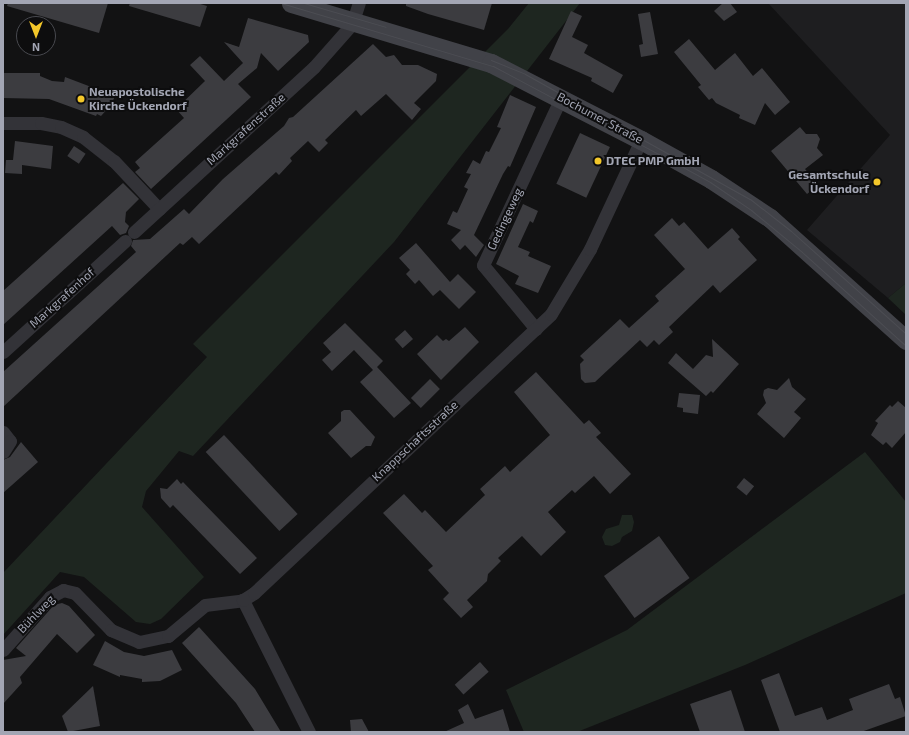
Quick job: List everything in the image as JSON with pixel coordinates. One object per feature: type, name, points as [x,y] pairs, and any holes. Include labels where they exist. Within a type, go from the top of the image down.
[{"type":"main road","name":"Bochumer Straße","points":[[291,3],[491,63],[641,140],[711,179],[765,214],[906,340]]},
{"type":"street","points":[[353,21],[359,3]]},
{"type":"street","name":"Markgrafenstraße","points":[[127,239],[314,67],[353,21]]},
{"type":"street","name":"Gedingeweg","points":[[536,329],[484,264],[561,98]]},
{"type":"street","points":[[3,123],[42,123],[61,127],[83,138],[114,161],[159,209]]},
{"type":"street","name":"Knappschaftsstraße","points":[[242,600],[254,594],[536,329],[566,292],[590,249],[641,140]]},
{"type":"street","name":"Markgrafenhof","points":[[3,352],[127,239]]},
{"type":"street","points":[[3,432],[10,441],[3,452]]},
{"type":"street","name":"Bühlweg","points":[[3,650],[50,597],[63,590],[74,594],[106,627],[124,637],[139,642],[168,636],[205,605],[242,600]]},
{"type":"street","points":[[242,600],[309,732]]},
{"type":"shaded area","points":[[529,3],[580,3],[394,242],[193,456],[179,451],[146,491],[142,507],[204,577],[161,619],[150,624],[136,622],[84,577],[60,572],[3,635],[3,573],[207,357],[193,344],[508,29]]},
{"type":"shaded area","name":"Gesamtschule Ückendorf","points":[[768,3],[906,3],[906,283],[888,298],[807,230],[890,135]]},
{"type":"shaded area","points":[[906,283],[906,315],[888,298]]},
{"type":"shaded area","points":[[865,452],[906,502],[906,593],[745,665],[577,732],[524,732],[506,690],[627,630]]},
{"type":"shaded area","points":[[622,515],[632,515],[634,522],[632,531],[622,537],[620,542],[612,546],[605,545],[602,537],[606,529],[619,525]]},
{"type":"building","points":[[8,3],[108,3],[99,33],[56,20],[56,16],[41,16],[7,6]]},
{"type":"building","points":[[130,3],[197,3],[207,6],[200,27],[129,6]]},
{"type":"building","points":[[406,3],[492,3],[484,30],[428,14],[406,6]]},
{"type":"building","points":[[723,3],[730,3],[737,12],[724,21],[714,11]]},
{"type":"building","points":[[571,11],[582,16],[572,37],[588,45],[584,53],[623,75],[613,93],[591,81],[592,78],[549,59]]},
{"type":"building","points":[[650,12],[658,54],[641,57],[639,45],[643,44],[638,14]]},
{"type":"building","points":[[248,18],[308,35],[309,42],[278,71],[261,53],[257,68],[238,84],[251,97],[151,189],[135,172],[140,168],[135,162],[184,118],[176,109],[205,81],[190,65],[200,56],[224,81],[243,63],[224,42],[239,47]]},
{"type":"building","points":[[689,39],[715,70],[735,53],[753,76],[762,68],[790,102],[775,115],[765,103],[755,125],[739,118],[740,115],[716,103],[712,98],[709,100],[698,87],[701,85],[674,52]]},
{"type":"building","points":[[373,44],[386,57],[394,55],[402,65],[418,65],[437,74],[436,81],[414,103],[421,109],[412,120],[386,94],[361,116],[356,110],[325,140],[328,143],[319,152],[308,141],[290,158],[292,161],[279,175],[276,172],[199,244],[192,237],[183,245],[180,243],[3,407],[3,372],[136,252],[131,246],[133,240],[150,239],[184,209],[189,214],[223,179],[284,126],[289,118],[293,117]]},
{"type":"building","points":[[3,73],[40,73],[40,76],[52,81],[64,82],[65,77],[115,96],[111,105],[101,116],[97,114],[96,116],[49,99],[3,98]]},
{"type":"building","points":[[510,95],[536,107],[510,167],[508,166],[503,174],[474,235],[484,245],[476,257],[465,245],[460,250],[451,240],[461,230],[447,224],[453,211],[457,213],[468,189],[464,187],[471,174],[466,173],[473,160],[480,164],[486,151],[489,152],[501,128],[497,127]]},
{"type":"building","points":[[800,127],[806,134],[817,134],[820,139],[817,148],[823,155],[805,169],[818,185],[807,194],[771,151]]},
{"type":"building","points":[[580,133],[610,147],[586,198],[556,184]]},
{"type":"building","points":[[15,141],[53,146],[51,169],[22,165],[22,174],[5,173],[6,160],[13,160]]},
{"type":"building","points":[[74,146],[86,154],[79,164],[67,156]]},
{"type":"building","points":[[123,183],[139,199],[126,212],[125,222],[129,226],[126,233],[120,235],[112,226],[3,325],[3,291]]},
{"type":"building","points":[[523,204],[538,211],[533,223],[530,221],[518,247],[530,252],[528,256],[551,266],[538,293],[515,284],[519,276],[496,264]]},
{"type":"building","points":[[672,218],[679,226],[684,222],[708,249],[732,228],[740,237],[738,239],[757,260],[720,293],[713,285],[669,327],[673,332],[659,345],[654,340],[647,347],[640,340],[595,382],[585,383],[581,379],[580,364],[584,360],[580,356],[620,319],[629,328],[659,301],[655,296],[685,269],[654,235]]},
{"type":"building","points":[[416,243],[450,282],[458,274],[476,292],[459,309],[440,290],[433,296],[419,280],[415,284],[406,274],[410,270],[399,258]]},
{"type":"building","points":[[345,323],[383,361],[377,367],[411,403],[394,418],[360,382],[373,370],[354,350],[332,371],[322,360],[331,352],[323,343]]},
{"type":"building","points":[[465,327],[479,342],[441,380],[417,354],[437,335],[443,341],[446,339],[449,341]]},
{"type":"building","points":[[405,330],[413,339],[403,348],[395,339]]},
{"type":"building","points":[[712,339],[739,364],[713,393],[711,391],[706,396],[668,363],[676,353],[693,369],[706,355],[713,357]]},
{"type":"building","points":[[536,372],[584,424],[589,420],[601,433],[596,437],[631,474],[610,494],[594,476],[575,493],[572,490],[548,512],[566,532],[541,556],[522,536],[498,558],[501,561],[488,574],[487,581],[467,600],[473,607],[461,618],[443,599],[449,593],[428,570],[433,566],[383,513],[404,494],[422,513],[425,510],[446,532],[485,495],[480,489],[505,466],[510,472],[550,435],[514,392]]},
{"type":"building","points":[[789,378],[792,387],[806,399],[794,412],[801,418],[784,438],[757,414],[766,403],[763,395],[764,390],[768,388],[777,390]]},
{"type":"building","points":[[430,379],[440,389],[421,408],[411,398]]},
{"type":"building","points":[[679,393],[700,395],[698,414],[683,412],[683,408],[677,407]]},
{"type":"building","points":[[898,401],[906,408],[906,432],[892,448],[886,442],[883,445],[871,435],[878,423],[875,421],[890,405],[892,407]]},
{"type":"building","points":[[344,410],[350,410],[375,437],[371,446],[366,446],[351,458],[328,433],[341,421],[341,412]]},
{"type":"building","points":[[224,435],[298,514],[279,531],[206,452]]},
{"type":"building","points":[[21,442],[38,462],[3,493],[3,460],[10,457]]},
{"type":"building","points":[[744,478],[754,486],[747,496],[736,487]]},
{"type":"building","points":[[177,479],[181,484],[183,482],[257,558],[240,574],[173,505],[170,508],[161,498],[160,488],[167,489]]},
{"type":"building","points":[[659,536],[690,578],[635,618],[604,576]]},
{"type":"building","points":[[62,603],[69,606],[95,635],[77,653],[57,634],[20,677],[22,683],[3,704],[3,660],[26,656],[16,648],[54,605]]},
{"type":"building","points":[[199,627],[255,689],[281,732],[255,732],[236,703],[182,643]]},
{"type":"building","points":[[105,641],[124,652],[144,656],[172,650],[182,670],[160,681],[142,682],[142,679],[120,675],[120,677],[93,665]]},
{"type":"building","points":[[480,662],[489,672],[463,694],[455,685]]},
{"type":"building","points":[[779,673],[795,716],[822,707],[827,720],[853,710],[849,699],[889,684],[895,699],[900,697],[906,716],[861,732],[780,732],[761,680]]},
{"type":"building","points":[[93,686],[100,726],[68,732],[62,716]]},
{"type":"building","points":[[731,690],[745,732],[700,732],[690,704]]},
{"type":"building","points":[[468,704],[475,719],[503,709],[510,732],[444,732],[464,723],[458,710]]},
{"type":"building","points":[[362,719],[369,732],[351,732],[350,720]]},
{"type":"tram line","points":[[281,3],[493,66],[670,160],[710,182],[751,210],[802,252],[906,346]]},
{"type":"tram line","points":[[304,3],[386,27]]},
{"type":"tram line","points":[[491,60],[525,74],[750,199],[791,231],[906,334]]},
{"type":"place","name":"Neuapostolische Kirche Ückendorf","points":[[81,99]]},
{"type":"place","name":"DTEC PMP GmbH","points":[[598,161]]},
{"type":"place","name":"Gesamtschule Ückendorf","points":[[877,182]]}]
